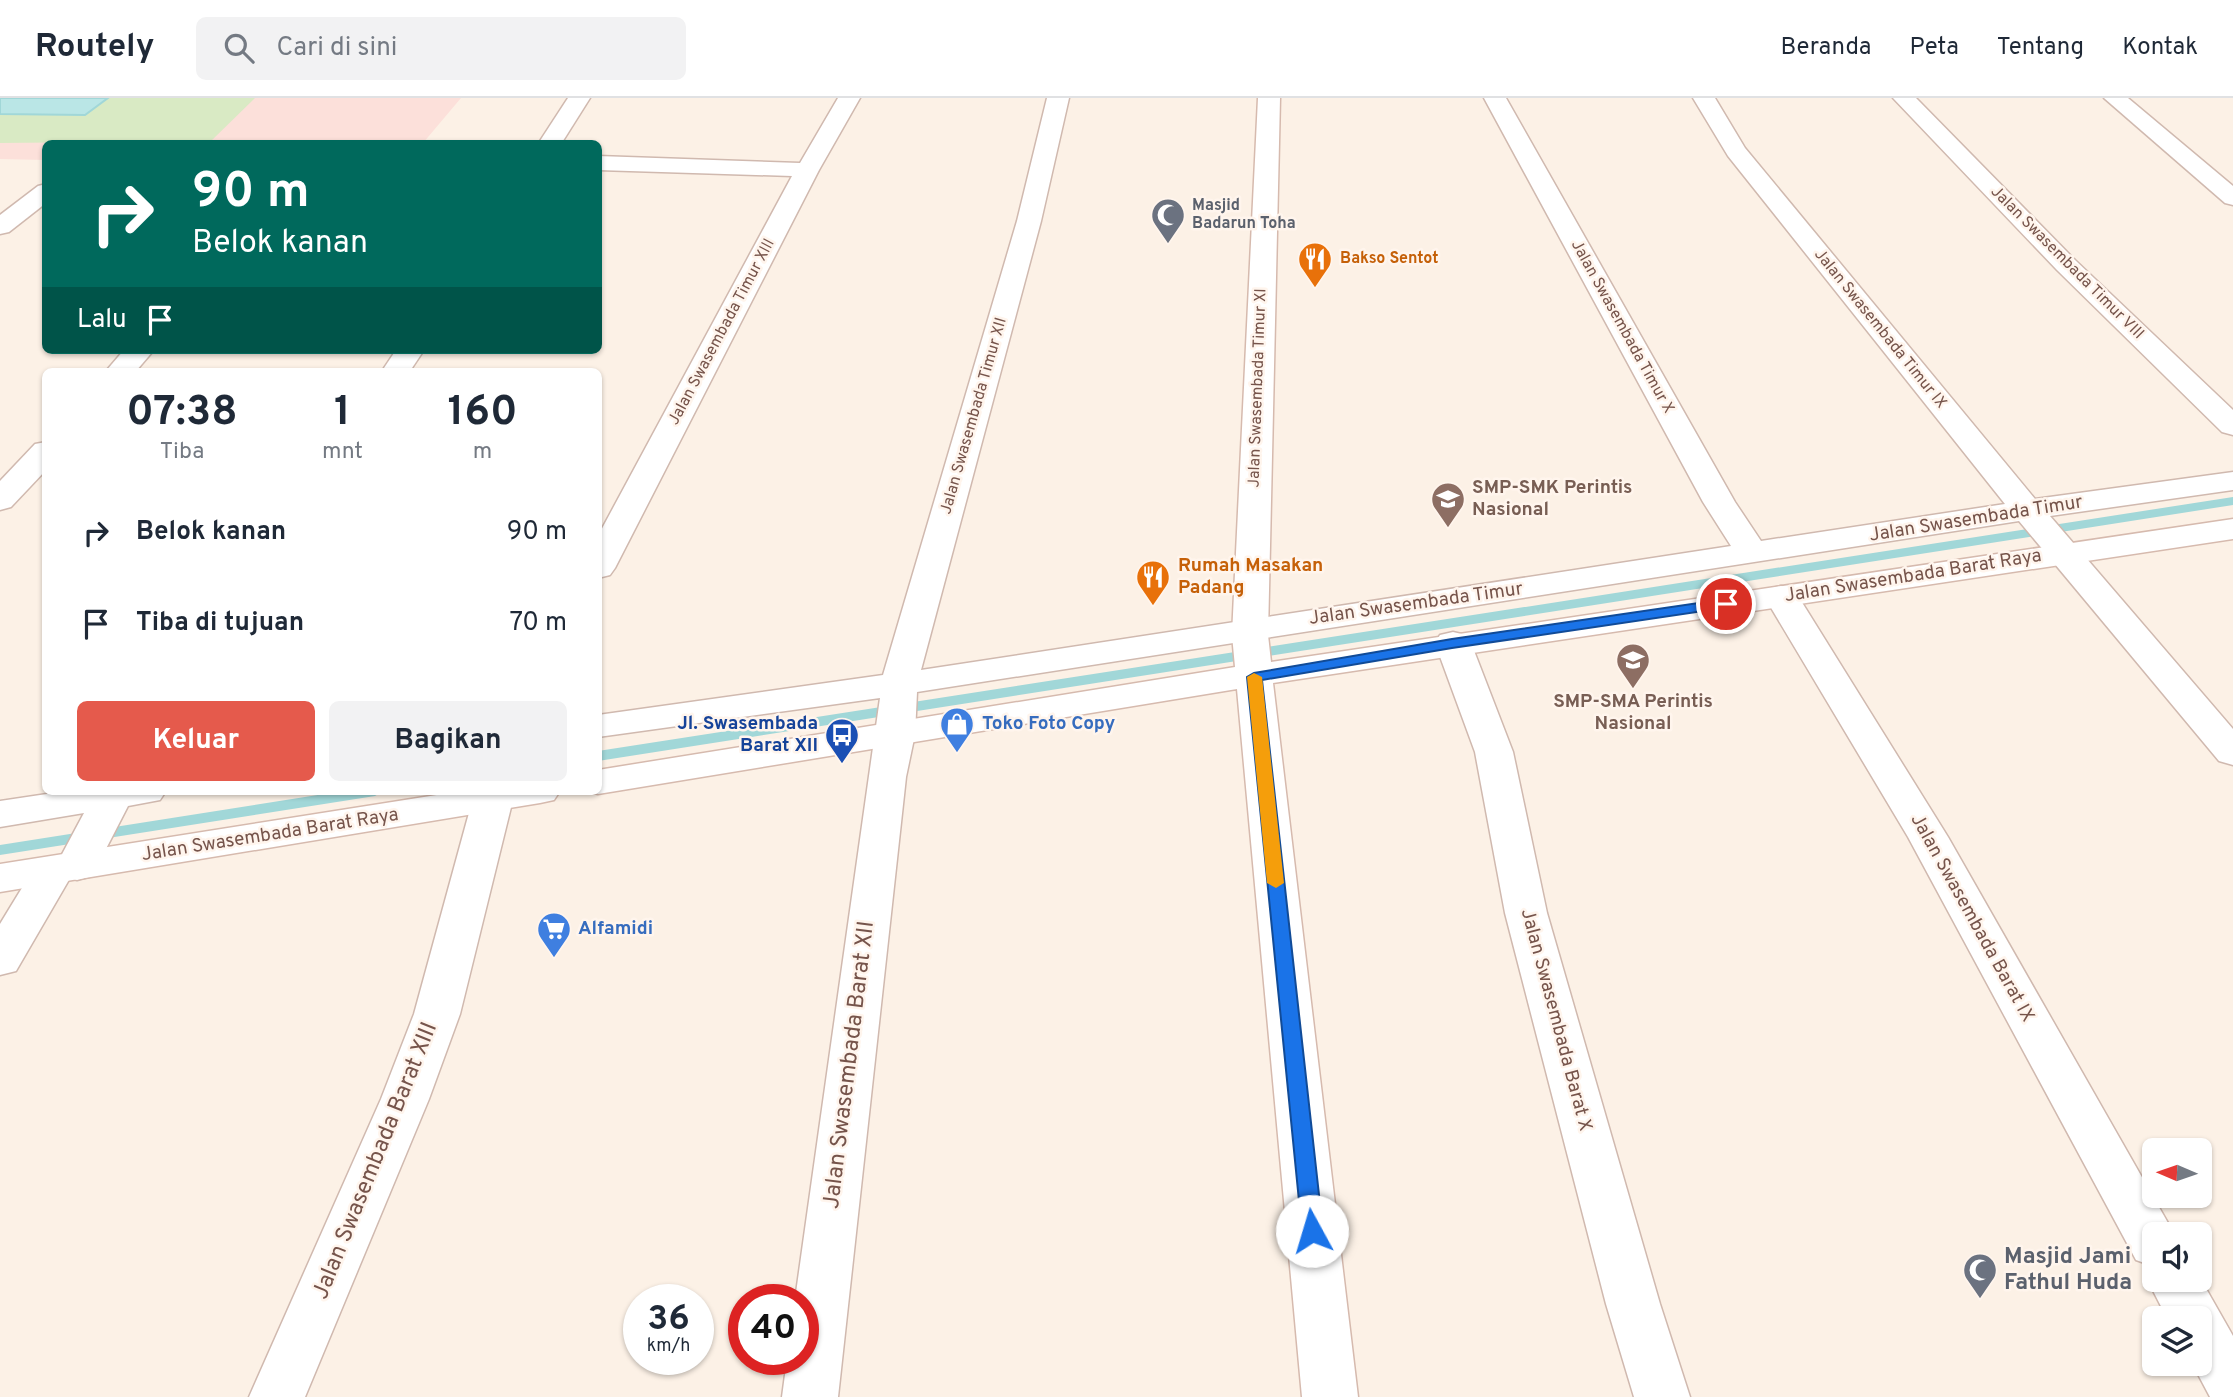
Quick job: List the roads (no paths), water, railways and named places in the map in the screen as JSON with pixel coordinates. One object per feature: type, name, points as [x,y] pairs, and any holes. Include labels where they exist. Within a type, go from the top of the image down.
[{"type":"street","points":[[552,140],[579,98]]},
{"type":"street","name":"Jalan Swasembada Timur XIII","points":[[602,560],[807,170],[849,98]]},
{"type":"street","name":"Jalan Swasembada Timur XII","points":[[898,708],[1029,221],[1058,98]]},
{"type":"street","name":"Jalan Swasembada Timur XI","points":[[1269,98],[1252,651],[1330,1397]]},
{"type":"street","name":"Jalan Swasembada Timur X","points":[[1495,98],[1718,502],[1753,554]]},
{"type":"street","name":"Jalan Swasembada Timur IX","points":[[1704,98],[1736,151],[2030,513],[2233,753]]},
{"type":"street","name":"Jalan Swasembada Timur VIII","points":[[1904,98],[2066,265],[2233,426]]},
{"type":"street","points":[[2115,98],[2233,198]]},
{"type":"street","points":[[602,163],[807,170]]},
{"type":"street","points":[[0,227],[42,194]]},
{"type":"street","points":[[123,368],[136,354]]},
{"type":"street","points":[[0,500],[42,455]]},
{"type":"street","name":"Jalan Swasembada Timur","points":[[602,726],[898,708],[1252,651],[1753,554],[2233,481]]},
{"type":"street","name":"Jalan Swasembada Barat Raya","points":[[602,781],[898,708],[1252,651],[1452,643],[1781,596],[2060,548],[2233,529]]},
{"type":"street","name":"Jalan Swasembada Barat IX","points":[[1781,596],[1928,837],[2142,1223]]},
{"type":"street","name":"Jalan Swasembada Barat X","points":[[1452,643],[1494,752],[1526,913],[1662,1397]]},
{"type":"street","name":"Jalan Swasembada Barat XII","points":[[810,1397],[886,777],[898,708]]},
{"type":"street","name":"Jalan Swasembada Barat Raya","points":[[0,878],[494,795]]},
{"type":"street","name":"Jalan Swasembada Barat XIII","points":[[277,1397],[405,1099],[437,1014],[494,795]]},
{"type":"street","points":[[0,960],[121,797]]},
{"type":"street","points":[[0,814],[121,797]]},
{"type":"street","points":[[2212,1349],[2233,1387]]},
{"type":"water","points":[[0,98],[108,98],[85,115],[0,114]]},
{"type":"waterway","points":[[602,755],[2233,501]]},
{"type":"waterway","points":[[0,850],[350,795]]},
{"type":"place","name":"Masjid Badarun Toha","points":[[1168,245]]},
{"type":"place","name":"Bakso Sentot","points":[[1315,289]]},
{"type":"place","name":"SMP-SMK Perintis Nasional","points":[[1448,529]]},
{"type":"place","name":"Rumah Masakan Padang","points":[[1153,607]]},
{"type":"place","name":"SMP-SMA Perintis Nasional","points":[[1633,690]]},
{"type":"place","name":"Toko Foto Copy","points":[[957,754]]},
{"type":"place","name":"Jl. Swasembada Barat XII","points":[[842,765]]},
{"type":"place","name":"Alfamidi","points":[[554,959]]},
{"type":"place","name":"Masjid Jami Fathul Huda","points":[[1980,1300]]}]
